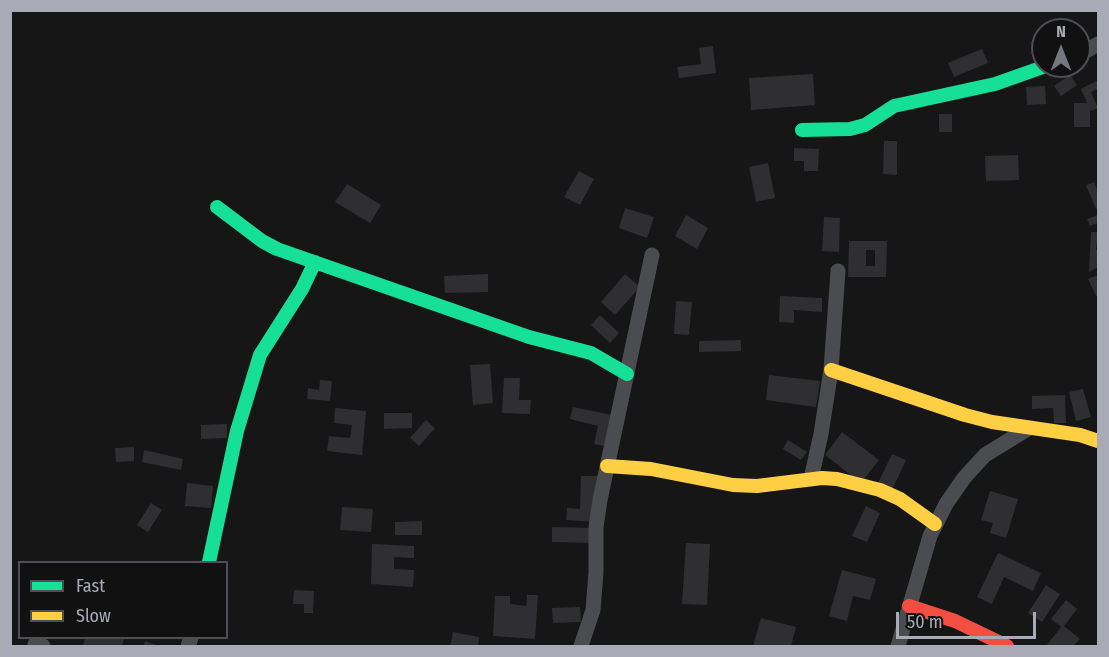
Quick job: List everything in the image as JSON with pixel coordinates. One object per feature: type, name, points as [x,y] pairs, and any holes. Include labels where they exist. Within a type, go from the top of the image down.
[{"type":"street","points":[[802,130],[850,129],[865,125],[894,106],[995,84],[1031,71]]},
{"type":"street","points":[[217,207],[262,241],[284,252],[529,337],[591,353],[627,374]]},
{"type":"street","points":[[581,646],[593,610],[596,527],[607,465],[651,255]]},
{"type":"street","points":[[209,561],[237,432],[260,355],[302,289],[315,262]]},
{"type":"street","points":[[811,479],[831,370],[838,271]]},
{"type":"street","points":[[831,370],[965,415],[1029,428],[1080,435],[1098,441]]},
{"type":"street","points":[[898,646],[935,524],[964,478],[985,455],[1029,428]]},
{"type":"street","points":[[607,465],[651,469],[733,485],[757,486],[811,479],[837,479],[880,490],[900,499],[935,524]]},
{"type":"street","points":[[909,606],[955,621],[1007,646]]},
{"type":"building","points":[[713,46],[716,73],[679,78],[677,67],[701,64],[699,48]]},
{"type":"building","points":[[982,49],[988,63],[954,77],[948,63]]},
{"type":"building","points":[[813,74],[815,105],[751,110],[749,78]]},
{"type":"building","points":[[1066,78],[1072,78],[1077,85],[1061,96],[1054,86]]},
{"type":"building","points":[[1098,80],[1098,89],[1091,92],[1098,108],[1091,111],[1090,109],[1090,127],[1074,127],[1074,103],[1087,103],[1081,89]]},
{"type":"building","points":[[1045,86],[1046,104],[1027,105],[1026,87]]},
{"type":"building","points":[[939,114],[952,114],[952,132],[939,132]]},
{"type":"building","points":[[884,141],[897,141],[897,175],[883,174]]},
{"type":"building","points":[[794,148],[819,149],[818,171],[804,171],[804,161],[794,161]]},
{"type":"building","points":[[1018,155],[1019,180],[986,181],[985,156]]},
{"type":"building","points":[[768,163],[775,198],[756,202],[749,167]]},
{"type":"building","points":[[579,171],[594,179],[580,205],[564,197]]},
{"type":"building","points":[[1094,182],[1098,192],[1096,209],[1086,185]]},
{"type":"building","points":[[347,184],[381,205],[370,223],[335,202]]},
{"type":"building","points":[[625,208],[654,217],[647,238],[619,228]]},
{"type":"building","points":[[686,215],[708,228],[697,249],[675,236]]},
{"type":"building","points":[[1098,215],[1098,223],[1090,226],[1087,219]]},
{"type":"building","points":[[824,217],[840,218],[839,252],[822,251]]},
{"type":"building","points":[[1091,232],[1098,232],[1096,250],[1098,250],[1098,267],[1089,272]]},
{"type":"building","points":[[849,241],[887,241],[886,277],[848,277]],"holes":[[[866,250],[875,250],[875,266],[866,266]]]},
{"type":"building","points":[[488,274],[488,292],[445,293],[444,276]]},
{"type":"building","points":[[625,274],[640,287],[615,315],[601,302]]},
{"type":"building","points":[[1098,275],[1098,295],[1096,296],[1088,279]]},
{"type":"building","points":[[780,296],[822,298],[822,312],[794,310],[794,323],[779,322]]},
{"type":"building","points":[[676,301],[692,302],[689,335],[674,334]]},
{"type":"building","points":[[600,315],[619,333],[610,343],[591,325]]},
{"type":"building","points":[[741,340],[741,351],[699,352],[699,341]]},
{"type":"building","points":[[490,364],[493,403],[473,405],[470,365]]},
{"type":"building","points":[[769,375],[820,381],[816,407],[766,400]]},
{"type":"building","points":[[504,378],[520,378],[519,400],[531,400],[530,414],[502,413]]},
{"type":"building","points":[[320,380],[332,381],[330,401],[307,399],[308,388],[319,390]]},
{"type":"building","points":[[1083,389],[1091,417],[1076,421],[1069,392]]},
{"type":"building","points":[[1065,395],[1066,423],[1054,423],[1053,408],[1032,409],[1032,396]]},
{"type":"building","points":[[573,407],[612,415],[605,446],[594,444],[598,426],[570,419]]},
{"type":"building","points":[[335,408],[366,411],[362,455],[327,451],[329,436],[350,438],[352,425],[334,423]]},
{"type":"building","points":[[384,413],[412,413],[412,428],[384,429]]},
{"type":"building","points":[[426,420],[435,428],[419,446],[410,438]]},
{"type":"building","points":[[227,424],[227,438],[201,439],[201,425]]},
{"type":"building","points":[[842,432],[879,460],[861,483],[825,455]]},
{"type":"building","points":[[788,440],[807,452],[801,460],[783,449]]},
{"type":"building","points":[[134,447],[134,461],[116,462],[115,448]]},
{"type":"building","points":[[144,450],[183,459],[181,470],[142,462]]},
{"type":"building","points":[[892,454],[906,460],[890,494],[876,487]]},
{"type":"building","points":[[581,476],[598,476],[596,522],[566,520],[567,508],[580,509]]},
{"type":"building","points":[[187,483],[213,486],[211,508],[185,506]]},
{"type":"building","points":[[990,491],[1018,499],[1006,538],[990,533],[993,523],[981,520]]},
{"type":"building","points":[[151,503],[162,510],[148,532],[137,525]]},
{"type":"building","points":[[866,506],[880,513],[867,542],[852,536]]},
{"type":"building","points":[[342,507],[373,509],[371,532],[340,530]]},
{"type":"building","points":[[422,521],[422,535],[395,535],[395,522]]},
{"type":"building","points":[[552,527],[593,528],[592,543],[552,542]]},
{"type":"building","points":[[686,543],[710,544],[707,605],[682,604]]},
{"type":"building","points":[[372,544],[414,546],[414,558],[394,557],[394,569],[414,570],[413,587],[371,584]]},
{"type":"building","points":[[998,553],[1041,573],[1033,591],[1004,577],[992,604],[977,597]]},
{"type":"building","points":[[842,570],[876,579],[870,600],[853,596],[847,621],[829,616]]},
{"type":"building","points":[[1046,585],[1060,594],[1042,622],[1028,613]]},
{"type":"building","points":[[294,590],[314,591],[313,613],[304,613],[304,604],[293,604]]},
{"type":"building","points":[[527,595],[538,595],[535,639],[493,636],[495,596],[510,596],[510,604],[526,606]]},
{"type":"building","points":[[1066,600],[1077,609],[1064,626],[1080,639],[1073,646],[1048,646],[1061,627],[1051,619]]},
{"type":"building","points":[[580,607],[581,622],[553,623],[552,608]]},
{"type":"building","points":[[761,618],[796,627],[791,646],[753,646]]},
{"type":"building","points":[[453,632],[479,637],[478,646],[450,646]]},
{"type":"building","points":[[85,639],[124,639],[122,646],[83,646]]},
{"type":"building","points":[[145,641],[159,646],[143,646]]},
{"type":"traffic: fast","points":[[802,130],[850,129],[865,125],[894,106],[995,84],[1031,71]]},
{"type":"traffic: fast","points":[[217,207],[262,241],[277,249],[529,337],[591,353],[627,374]]},
{"type":"traffic: fast","points":[[209,561],[237,431],[260,355],[302,289],[315,262]]},
{"type":"traffic: slow","points":[[831,370],[965,415],[992,422],[1080,435],[1098,441]]},
{"type":"traffic: slow","points":[[607,466],[651,469],[733,485],[757,486],[822,478],[837,479],[880,490],[900,499],[935,524]]},
{"type":"traffic: jam","points":[[909,606],[955,621],[1007,646]]}]
